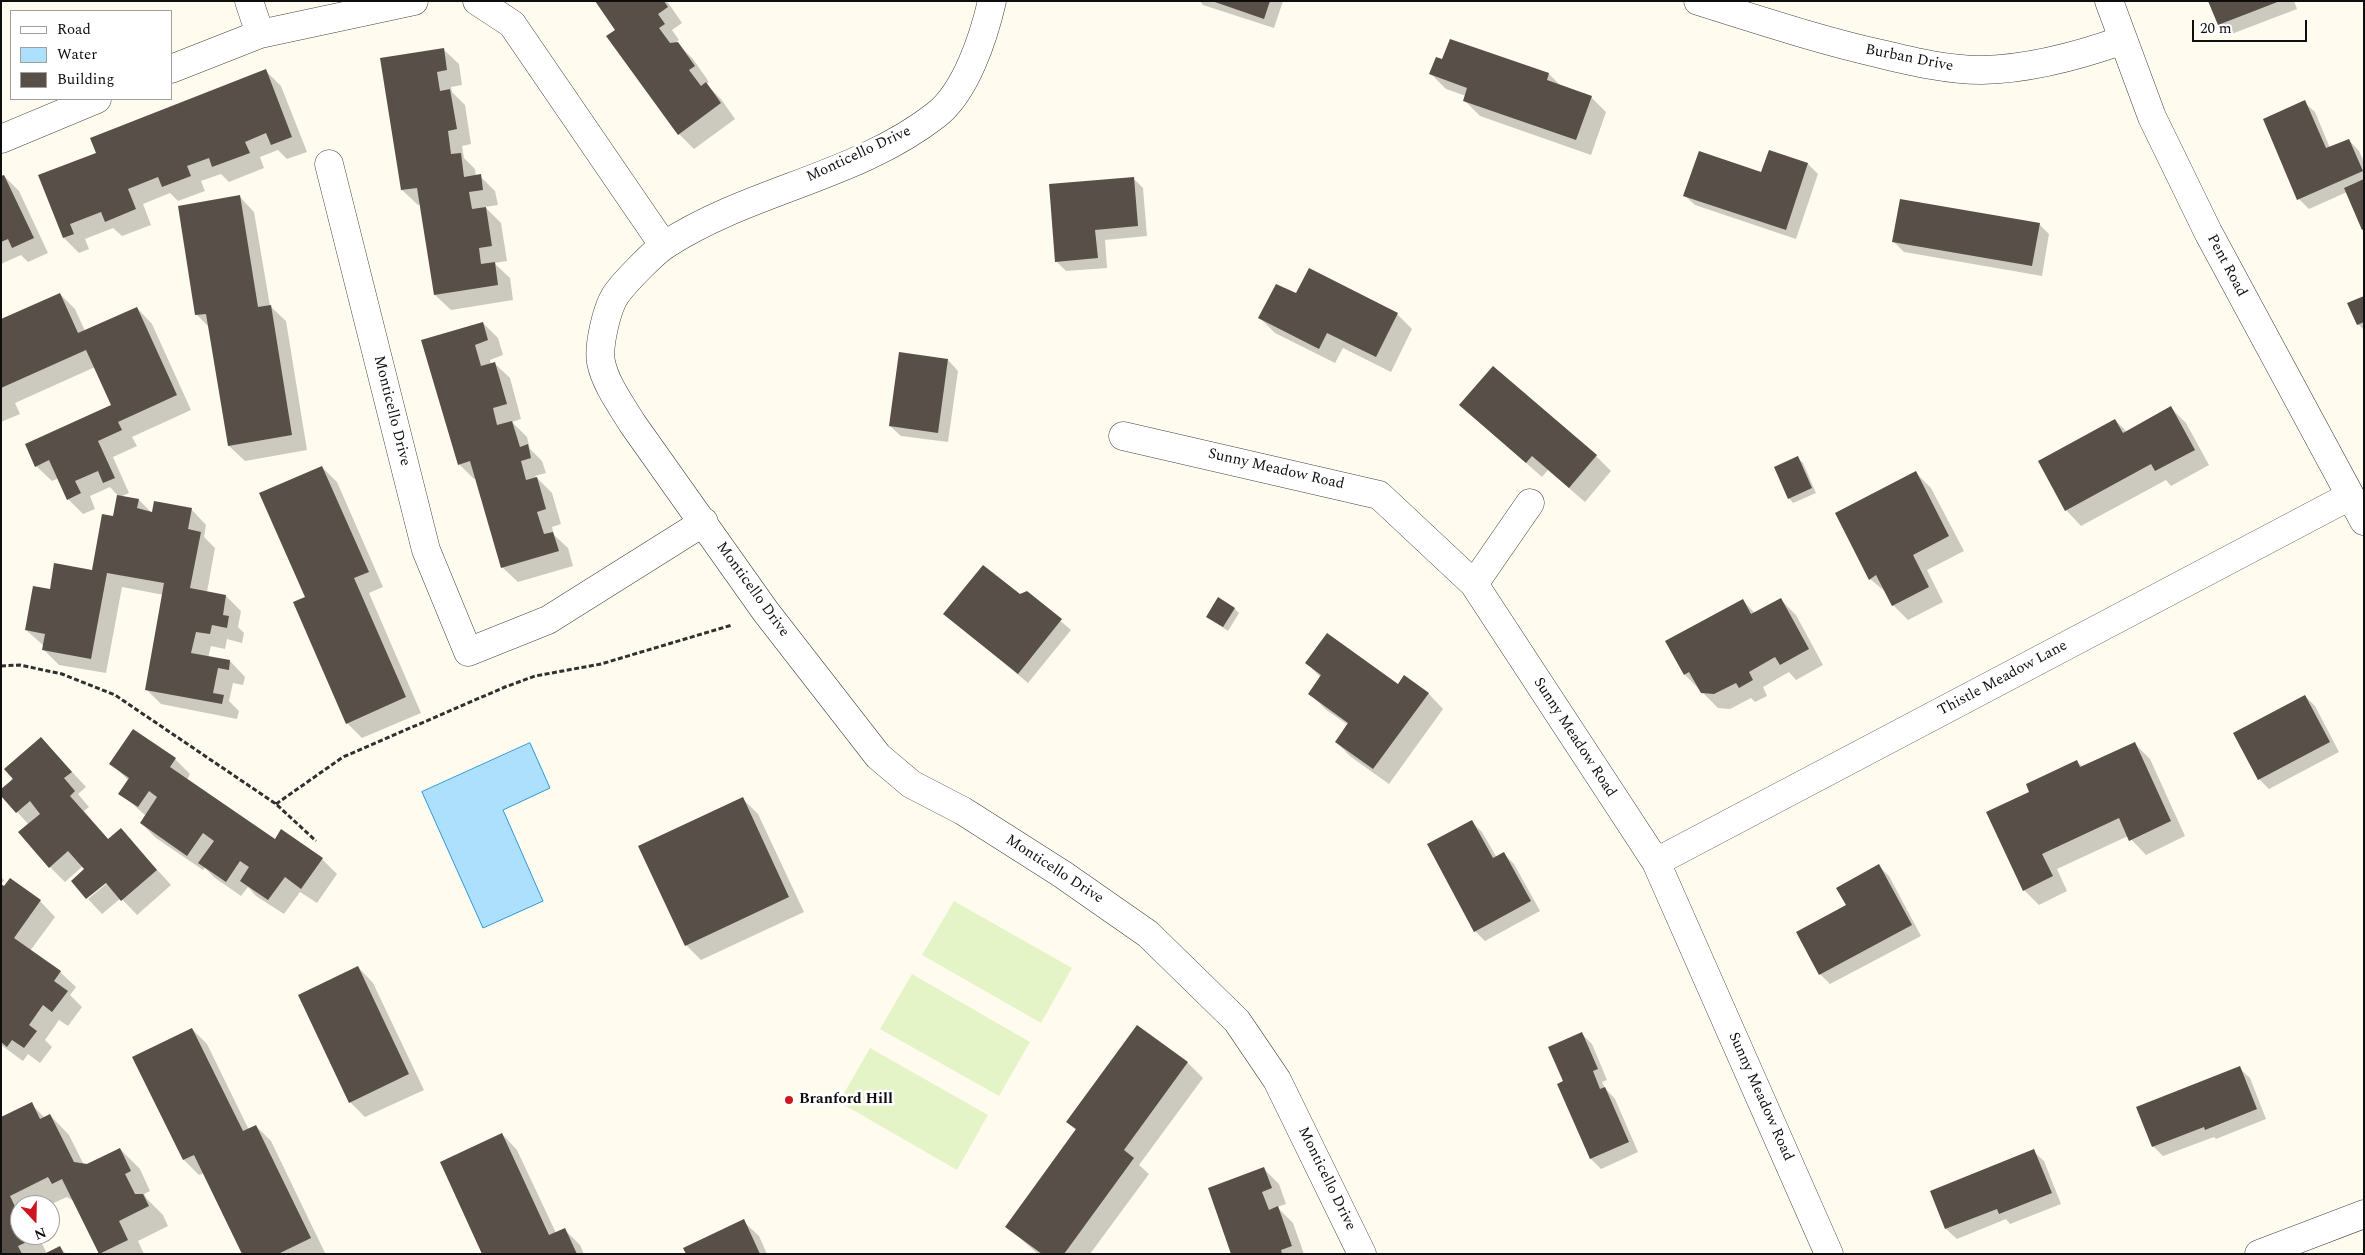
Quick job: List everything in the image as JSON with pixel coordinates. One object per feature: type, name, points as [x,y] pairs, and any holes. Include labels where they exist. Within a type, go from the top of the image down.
[{"type":"street","points":[[249,1],[260,34]]},
{"type":"street","points":[[172,69],[260,34],[414,1]]},
{"type":"street","points":[[477,1],[512,24],[664,246]]},
{"type":"street","name":"Monticello Drive","points":[[992,1],[984,37],[960,85],[938,114],[902,138],[842,166],[716,217],[664,246],[616,294],[604,325],[601,362],[613,391],[632,422],[766,612],[878,756],[911,784],[979,822],[1062,874],[1148,934],[1237,1021],[1277,1080],[1362,1254]]},
{"type":"street","name":"Burban Drive","points":[[1698,1],[1846,46],[1950,68],[1982,70],[2025,67],[2082,55],[2123,40]]},
{"type":"street","name":"Pent Road","points":[[2109,1],[2152,117],[2208,232],[2364,521]]},
{"type":"street","points":[[1,138],[95,100]]},
{"type":"street","name":"Monticello Drive","points":[[329,164],[426,550],[468,652],[548,620],[704,522]]},
{"type":"street","name":"Sunny Meadow Road","points":[[1123,436],[1380,495],[1474,584],[1656,862],[1829,1254]]},
{"type":"street","name":"Thistle Meadow Lane","points":[[1656,862],[2350,496]]},
{"type":"street","points":[[1474,584],[1530,503]]},
{"type":"street","points":[[2259,1254],[2364,1214]]},
{"type":"path","points":[[276,804],[343,757],[535,676],[601,664],[719,630],[766,612]]},
{"type":"path","points":[[1,666],[20,665],[62,674],[115,695],[276,804],[316,841]]},
{"type":"green space","points":[[954,901],[1072,968],[1041,1023],[922,955]]},
{"type":"green space","points":[[912,974],[1030,1042],[999,1096],[880,1029]]},
{"type":"green space","points":[[870,1048],[988,1115],[957,1170],[839,1102]]},
{"type":"water","points":[[530,743],[550,788],[503,810],[543,901],[483,928],[422,792]]},
{"type":"building","points":[[595,1],[664,1],[668,7],[658,14],[665,24],[659,28],[670,43],[678,42],[695,66],[689,70],[701,86],[706,82],[721,103],[678,135],[606,36],[615,30]]},
{"type":"building","points":[[1212,1],[1270,1],[1264,19]]},
{"type":"building","points":[[2208,1],[2280,1],[2218,25]]},
{"type":"building","points":[[1450,39],[1549,73],[1547,80],[1592,96],[1576,140],[1463,101],[1467,88],[1429,74],[1436,57],[1442,59]]},
{"type":"building","points":[[444,48],[447,70],[437,72],[440,91],[450,89],[457,129],[448,131],[451,154],[461,153],[464,177],[481,174],[483,190],[469,192],[472,209],[486,207],[492,246],[479,248],[481,264],[495,262],[498,285],[434,295],[417,188],[401,190],[380,58]]},
{"type":"building","points":[[266,69],[292,137],[271,145],[266,133],[245,142],[250,153],[212,167],[209,158],[187,166],[191,176],[162,187],[158,177],[128,189],[136,209],[105,222],[101,212],[70,224],[74,234],[63,238],[38,175],[96,153],[90,138]]},
{"type":"building","points":[[2305,100],[2326,148],[2349,139],[2363,171],[2297,200],[2263,119]]},
{"type":"building","points":[[1769,150],[1808,163],[1786,230],[1683,196],[1699,151],[1761,172]]},
{"type":"building","points":[[4,175],[34,238],[12,248],[8,239],[1,242],[1,176]]},
{"type":"building","points":[[1134,177],[1138,226],[1095,230],[1098,258],[1055,262],[1049,184]]},
{"type":"building","points":[[2364,179],[2364,229],[2362,230],[2344,188]]},
{"type":"building","points":[[240,195],[258,307],[271,305],[292,435],[228,446],[206,314],[195,315],[178,206]]},
{"type":"building","points":[[1900,199],[2040,223],[2032,266],[1892,242]]},
{"type":"building","points":[[1309,268],[1398,313],[1376,357],[1327,333],[1319,349],[1258,318],[1276,284],[1296,293]]},
{"type":"building","points":[[60,293],[78,333],[137,307],[177,395],[118,422],[122,430],[98,441],[115,478],[103,483],[98,471],[75,481],[81,493],[67,500],[49,460],[35,467],[25,444],[111,405],[86,350],[1,388],[1,319]]},
{"type":"building","points":[[2364,296],[2364,322],[2357,325],[2347,303]]},
{"type":"building","points":[[483,322],[488,340],[475,345],[481,366],[495,362],[507,404],[493,408],[497,425],[512,421],[520,447],[528,444],[531,458],[521,461],[526,480],[537,477],[546,509],[537,512],[544,534],[553,532],[559,551],[501,568],[470,461],[458,465],[421,340]]},
{"type":"building","points":[[899,352],[948,359],[938,433],[889,426]]},
{"type":"building","points":[[1493,366],[1597,455],[1569,488],[1532,456],[1526,463],[1459,405]]},
{"type":"building","points":[[2171,406],[2195,450],[2155,471],[2151,464],[2065,511],[2038,461],[2115,419],[2123,433]]},
{"type":"building","points":[[1798,456],[1812,488],[1788,499],[1774,467]]},
{"type":"building","points":[[322,466],[369,572],[354,578],[406,697],[346,724],[293,602],[305,597],[259,493]]},
{"type":"building","points":[[1916,471],[1949,536],[1913,555],[1929,587],[1892,606],[1876,575],[1869,580],[1835,513]]},
{"type":"building","points":[[117,495],[139,499],[137,508],[152,512],[154,501],[192,508],[188,529],[201,532],[190,588],[226,595],[223,615],[229,616],[227,628],[212,625],[210,634],[196,632],[191,653],[230,660],[229,670],[218,668],[213,693],[224,695],[222,704],[145,690],[164,583],[107,573],[91,659],[42,650],[45,634],[25,630],[33,586],[50,589],[54,563],[92,570],[102,514],[113,516]]},
{"type":"building","points":[[983,565],[1020,594],[1027,591],[1062,619],[1018,674],[943,614]]},
{"type":"building","points":[[1218,597],[1235,608],[1223,627],[1206,617]]},
{"type":"building","points":[[1781,598],[1809,649],[1780,665],[1775,657],[1749,672],[1753,680],[1739,688],[1736,683],[1714,694],[1701,693],[1689,672],[1684,675],[1665,641],[1743,599],[1751,614]]},
{"type":"building","points":[[1327,633],[1398,684],[1404,675],[1429,693],[1373,769],[1335,742],[1348,723],[1308,694],[1321,675],[1305,663]]},
{"type":"building","points":[[2305,695],[2330,742],[2258,780],[2233,733]]},
{"type":"building","points":[[133,729],[176,758],[170,767],[275,839],[281,829],[323,858],[301,889],[285,877],[268,900],[240,881],[249,867],[240,861],[226,882],[198,863],[214,841],[203,833],[187,856],[140,823],[157,797],[149,791],[138,807],[118,794],[129,778],[109,764]]},
{"type":"building","points":[[41,737],[72,772],[64,778],[75,791],[70,796],[108,839],[121,828],[157,870],[121,901],[106,883],[86,899],[71,881],[84,869],[68,851],[49,868],[18,832],[40,814],[30,801],[16,813],[1,796],[1,789],[13,779],[4,769]]},
{"type":"building","points":[[2135,742],[2171,821],[2129,841],[2119,818],[2042,854],[2053,876],[2023,891],[1986,812],[2029,792],[2026,784],[2077,760],[2080,767]]},
{"type":"building","points":[[743,797],[789,897],[685,946],[638,846]]},
{"type":"building","points":[[1472,820],[1493,858],[1504,852],[1531,901],[1474,932],[1427,844]]},
{"type":"building","points":[[1879,864],[1912,925],[1819,975],[1796,932],[1846,905],[1836,888]]},
{"type":"building","points":[[10,878],[41,900],[14,938],[61,971],[54,981],[68,991],[52,1012],[43,1005],[29,1025],[37,1031],[24,1048],[12,1040],[7,1047],[1,1042],[1,884],[4,886]]},
{"type":"building","points":[[358,966],[409,1074],[349,1103],[298,995]]},
{"type":"building","points":[[1137,1025],[1188,1062],[1124,1150],[1134,1158],[1064,1254],[1042,1254],[1005,1227],[1076,1129],[1066,1122]]},
{"type":"building","points":[[192,1028],[243,1131],[256,1125],[311,1238],[278,1254],[242,1254],[194,1155],[183,1160],[132,1057]]},
{"type":"building","points":[[1582,1032],[1598,1069],[1593,1071],[1600,1089],[1605,1087],[1629,1142],[1590,1159],[1557,1084],[1563,1081],[1548,1047]]},
{"type":"building","points":[[2240,1066],[2257,1109],[2205,1130],[2204,1127],[2152,1147],[2136,1107]]},
{"type":"building","points":[[32,1102],[40,1119],[50,1114],[74,1162],[87,1164],[120,1148],[131,1171],[125,1174],[135,1194],[143,1194],[149,1206],[119,1221],[128,1240],[99,1254],[62,1179],[52,1184],[48,1177],[10,1195],[10,1245],[20,1245],[18,1246],[22,1254],[1,1254],[1,1117]]},
{"type":"building","points":[[502,1133],[549,1235],[565,1228],[577,1254],[482,1254],[440,1162]]},
{"type":"building","points":[[2034,1149],[2052,1193],[1999,1214],[1997,1209],[1945,1229],[1930,1191]]},
{"type":"building","points":[[1264,1167],[1272,1188],[1262,1192],[1269,1210],[1278,1206],[1292,1246],[1281,1250],[1282,1254],[1231,1254],[1208,1188]]},
{"type":"building","points":[[744,1219],[760,1254],[686,1254],[683,1248]]},
{"type":"building","points":[[60,1246],[64,1254],[44,1254]]},
{"type":"place","name":"Branford Hill","points":[[789,1100]]}]
